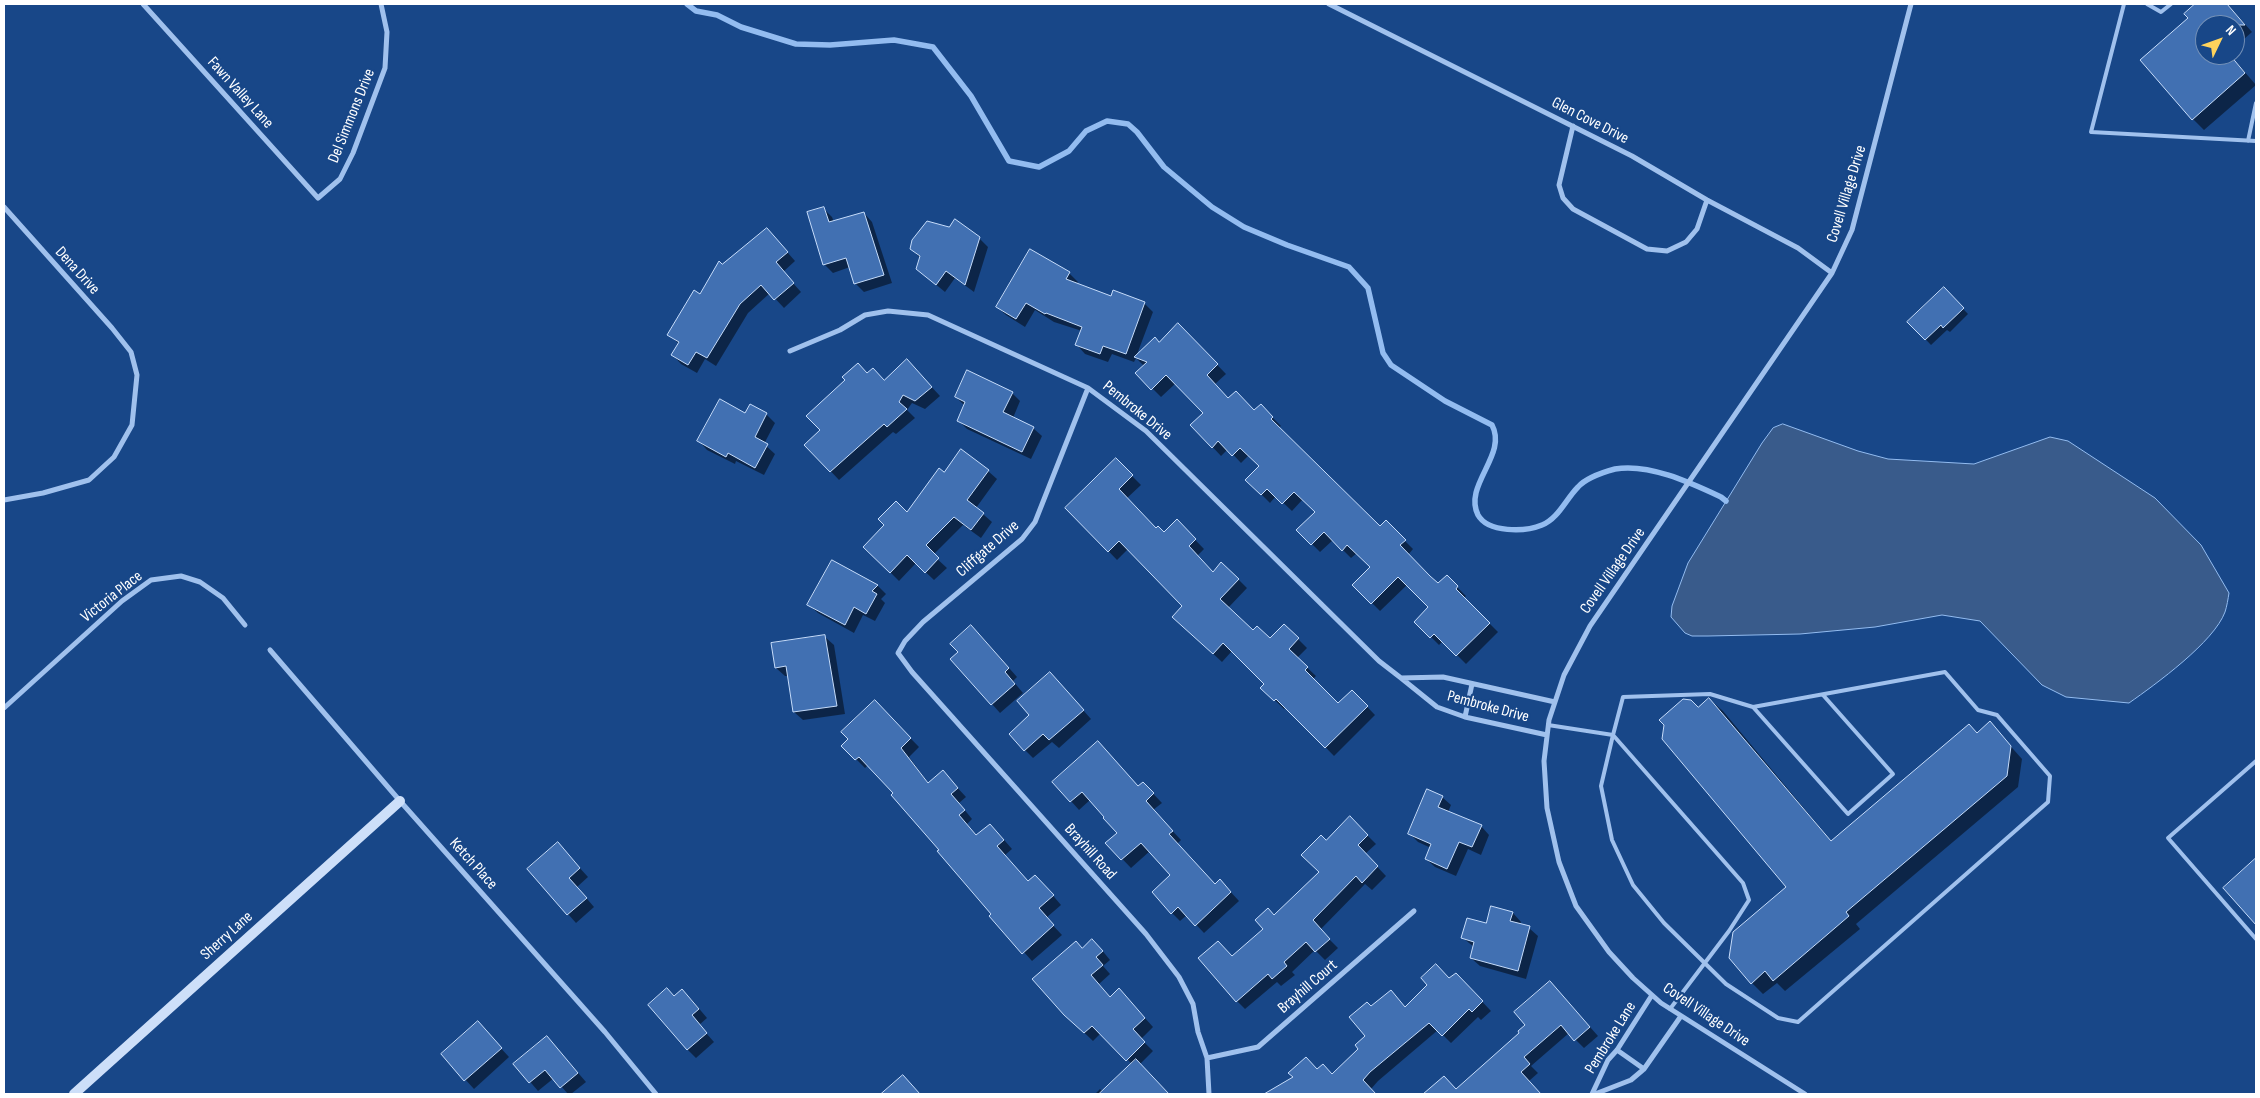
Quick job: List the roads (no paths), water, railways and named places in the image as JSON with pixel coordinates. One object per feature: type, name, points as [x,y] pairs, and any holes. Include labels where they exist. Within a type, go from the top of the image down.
[{"type":"street","name":"Fawn Valley Lane","points":[[143,4],[318,198]]},
{"type":"street","name":"Del Simmons Drive","points":[[318,198],[340,179],[353,153],[385,68],[387,32],[381,4]]},
{"type":"street","name":"Glen Cove Drive","points":[[1329,4],[1632,156],[1707,200],[1798,248],[1832,274]]},
{"type":"street","name":"Covell Village Drive","points":[[1805,1094],[1670,1009],[1633,978],[1609,952],[1576,906],[1559,862],[1547,808],[1544,761],[1548,725],[1564,675],[1590,626],[1832,274],[1852,230],[1911,4]]},
{"type":"street","points":[[1573,126],[1559,185],[1563,198],[1573,209],[1647,249],[1667,251],[1686,242],[1697,229],[1707,200]]},
{"type":"street","name":"Dena Drive","points":[[4,207],[112,328],[131,352],[137,375],[132,425],[114,458],[89,480],[43,493],[4,500]]},
{"type":"street","name":"Pembroke Drive","points":[[790,351],[840,330],[865,315],[888,311],[928,315],[1088,388],[1146,431],[1379,661],[1437,707],[1465,717],[1547,735]]},
{"type":"street","name":"Cliffgate Drive","points":[[898,653],[905,641],[923,622],[1022,539],[1035,522],[1088,388]]},
{"type":"street","name":"Victoria Place","points":[[4,708],[122,601],[151,580],[181,576],[200,582],[223,598],[245,626]]},
{"type":"street","name":"Ketch Place","points":[[270,650],[605,1032],[656,1094]]},
{"type":"street","name":"Brayhill Road","points":[[898,653],[912,672],[1146,934],[1173,970],[1194,1004],[1198,1032],[1207,1058],[1209,1094]]},
{"type":"street","name":"Pembroke Drive","points":[[1401,678],[1443,677],[1555,702]]},
{"type":"street","points":[[1465,717],[1472,684]]},
{"type":"street","name":"Sherry Lane","points":[[74,1094],[400,800]]},
{"type":"street","name":"Brayhill Court","points":[[1207,1058],[1258,1047],[1414,911]]},
{"type":"street","name":"Pembroke Lane","points":[[1594,1094],[1608,1060],[1617,1050],[1652,995]]},
{"type":"street","name":"Pembroke Lane","points":[[1594,1094],[1631,1080],[1644,1069],[1681,1016]]},
{"type":"street","points":[[1617,1050],[1644,1069]]},
{"type":"lane","points":[[2124,4],[2091,132],[2256,141]]},
{"type":"lane","points":[[2122,10],[2130,4]]},
{"type":"lane","points":[[2147,4],[2161,12],[2171,4]]},
{"type":"lane","points":[[2248,141],[2256,103]]},
{"type":"lane","points":[[1945,672],[1978,710],[1997,715],[2050,776],[2048,802],[1798,1022],[1778,1018],[1726,984],[1664,923],[1633,885],[1612,840],[1601,786],[1612,735],[1623,697],[1710,694],[1753,707],[1945,672]]},
{"type":"lane","points":[[1753,707],[1848,814],[1892,774],[1823,695]]},
{"type":"lane","points":[[1548,725],[1612,735],[1743,883],[1749,900],[1729,931],[1670,1009]]},
{"type":"lane","points":[[2256,761],[2168,838],[2256,939]]},
{"type":"water","points":[[1783,424],[1858,451],[1888,459],[1974,464],[2050,437],[2068,441],[2155,498],[2201,545],[2229,593],[2225,612],[2219,624],[2197,649],[2168,674],[2129,703],[2066,697],[2042,685],[1980,621],[1942,615],[1875,627],[1800,634],[1692,636],[1685,633],[1671,617],[1672,606],[1688,563],[1762,443],[1773,428]]},
{"type":"waterway","points":[[687,4],[696,11],[717,15],[741,27],[796,44],[830,45],[894,40],[933,47],[971,96],[1009,161],[1039,167],[1069,151],[1086,131],[1107,121],[1128,124],[1137,132],[1164,167],[1212,207],[1244,227],[1287,245],[1349,267],[1368,288],[1383,353],[1391,365],[1445,401],[1492,425],[1495,436],[1494,448],[1476,492],[1475,504],[1478,515],[1490,525],[1517,530],[1542,525],[1557,514],[1581,484],[1595,476],[1615,469],[1642,469],[1670,475],[1721,497],[1726,501]]}]
